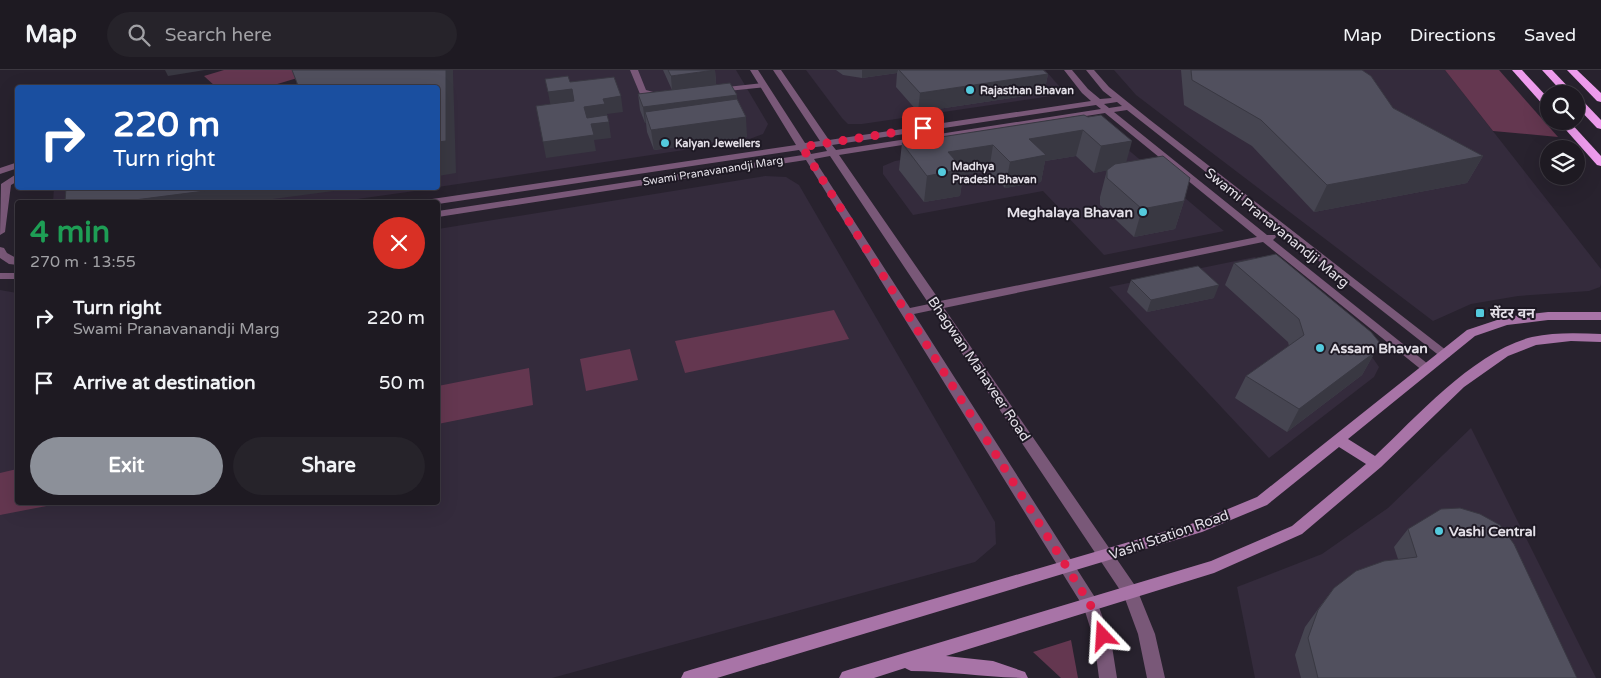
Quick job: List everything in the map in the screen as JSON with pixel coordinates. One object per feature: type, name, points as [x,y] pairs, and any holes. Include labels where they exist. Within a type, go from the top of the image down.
[{"type":"highway","points":[[1517,70],[1540,95]]},
{"type":"highway","points":[[1547,70],[1561,85]]},
{"type":"highway","points":[[1572,70],[1601,99]]},
{"type":"highway","points":[[1585,109],[1601,126]]},
{"type":"highway","points":[[1571,130],[1601,163]]},
{"type":"main road","name":"Vashi Station Road","points":[[690,678],[1197,528],[1262,501],[1471,333],[1506,320],[1548,316],[1601,316]]},
{"type":"main road","points":[[848,678],[1214,566],[1297,530],[1376,462],[1460,384],[1504,353],[1534,342],[1571,337],[1601,338]]},
{"type":"main road","points":[[1338,440],[1376,462]]},
{"type":"main road","points":[[894,664],[949,662],[985,666],[1018,678]]},
{"type":"street","points":[[634,70],[643,92],[653,96],[671,96]]},
{"type":"street","name":"Bhagwan Mahaveer Road","points":[[754,70],[1090,604],[1100,625],[1106,647],[1108,678]]},
{"type":"street","name":"Bhagwan Mahaveer Road","points":[[776,70],[1130,592],[1144,622],[1153,654],[1156,678]]},
{"type":"street","name":"Swami Pranavanandji Marg","points":[[1068,70],[1085,91],[1098,102],[1427,368]]},
{"type":"street","name":"Swami Pranavanandji Marg","points":[[1090,70],[1106,89],[1445,354]]},
{"type":"street","points":[[708,91],[763,85]]},
{"type":"street","name":"Swami Pranavanandji Marg","points":[[440,214],[695,174],[805,152],[1119,99]]},
{"type":"street","name":"Swami Pranavanandji Marg","points":[[829,148],[1130,107]]},
{"type":"street","name":"Swami Pranavanandji Marg","points":[[440,201],[691,164],[805,152]]},
{"type":"street","points":[[691,164],[695,174]]},
{"type":"street","points":[[0,171],[15,166]]},
{"type":"street","points":[[0,176],[15,177]]},
{"type":"street","points":[[0,232],[6,184],[15,177]]},
{"type":"street","points":[[906,312],[1289,233]]},
{"type":"street","points":[[0,250],[2,255],[15,262]]},
{"type":"street","points":[[0,276],[15,276]]},
{"type":"shaded area","points":[[224,70],[324,70],[274,85],[214,85],[204,76]]},
{"type":"shaded area","points":[[389,70],[736,70],[768,124],[763,134],[744,141],[440,187],[440,85],[341,85]]},
{"type":"shaded area","points":[[806,70],[1045,70],[1060,87],[1060,92],[1051,96],[862,124],[848,124]]},
{"type":"shaded area","points":[[1114,70],[1445,70],[1601,269],[1600,287],[1589,291],[1518,296],[1471,304],[1433,321],[1136,95]]},
{"type":"shaded area","points":[[1445,70],[1499,70],[1540,117],[1540,130],[1552,130],[1558,137],[1493,131]]},
{"type":"shaded area","points":[[1082,130],[1112,136],[1224,231],[1104,255],[1043,191],[913,215],[883,174],[883,166],[895,161]]},
{"type":"shaded area","points":[[765,176],[786,177],[799,185],[995,522],[996,544],[975,562],[552,678],[0,678],[0,290],[15,293],[15,505],[440,505],[440,229]]},
{"type":"shaded area","points":[[54,190],[422,190],[350,200],[53,200]]},
{"type":"shaded area","points":[[1255,257],[1370,354],[1379,367],[1374,377],[1269,458],[1109,287]]},
{"type":"shaded area","points":[[834,310],[849,339],[685,373],[675,341]]},
{"type":"shaded area","points":[[630,349],[638,380],[586,391],[580,359]]},
{"type":"shaded area","points":[[529,368],[533,405],[440,424],[440,386]]},
{"type":"shaded area","name":"Vashi Central","points":[[1471,428],[1596,678],[1255,678],[1237,587],[1322,554],[1388,508]]},
{"type":"shaded area","points":[[15,469],[15,505],[52,505],[0,515],[0,473]]},
{"type":"shaded area","points":[[1071,640],[1078,678],[1061,678],[1033,652]]},
{"type":"building","points":[[292,70],[446,70],[446,141],[440,142],[440,85],[298,85]]},
{"type":"building","points":[[668,70],[715,70],[671,76]]},
{"type":"building","points":[[899,70],[1043,70],[1048,74],[920,93]]},
{"type":"building","points":[[1191,70],[1362,70],[1371,76],[1393,108],[1483,156],[1327,185],[1261,120],[1192,80]]},
{"type":"building","points":[[568,76],[570,82],[614,77],[621,96],[603,99],[605,104],[584,107],[587,118],[607,115],[609,122],[591,124],[594,135],[543,142],[536,106],[574,101],[572,89],[548,92],[545,79]]},
{"type":"building","points":[[730,83],[737,95],[643,107],[638,94]]},
{"type":"building","points":[[737,99],[746,117],[651,130],[645,112]]},
{"type":"building","points":[[1084,115],[1088,117],[1101,115],[1132,141],[1101,146],[1083,130],[1029,139],[1046,155],[1010,162],[993,145],[948,152],[963,169],[927,176],[902,143]]},
{"type":"building","points":[[1163,156],[1190,178],[1184,201],[1142,209],[1107,178],[1107,170],[1115,164]]},
{"type":"building","points":[[66,190],[212,190],[135,200],[65,200]]},
{"type":"building","points":[[1276,254],[1371,332],[1380,343],[1375,352],[1299,409],[1246,376],[1304,335],[1299,319],[1234,263]]},
{"type":"building","points":[[1198,266],[1219,285],[1151,300],[1131,280]]},
{"type":"building","name":"Vashi Central","points":[[1460,508],[1480,514],[1500,525],[1514,544],[1577,678],[1318,678],[1308,638],[1318,610],[1334,588],[1356,571],[1384,561],[1417,557],[1408,529],[1441,509]]},
{"type":"place","name":"Rajasthan Bhavan","points":[[970,90]]},
{"type":"place","name":"Kalyan Jewellers","points":[[665,143]]},
{"type":"place","name":"Madhya Pradesh Bhavan","points":[[942,172]]},
{"type":"place","name":"Meghalaya Bhavan","points":[[1143,212]]},
{"type":"place","name":"सेंटर वन","points":[[1480,313]]},
{"type":"place","name":"Assam Bhavan","points":[[1320,348]]},
{"type":"place","name":"Vashi Central","points":[[1439,531]]},
{"type":"route","points":[[923,128],[802,147],[1090,604],[1103,636]]}]
